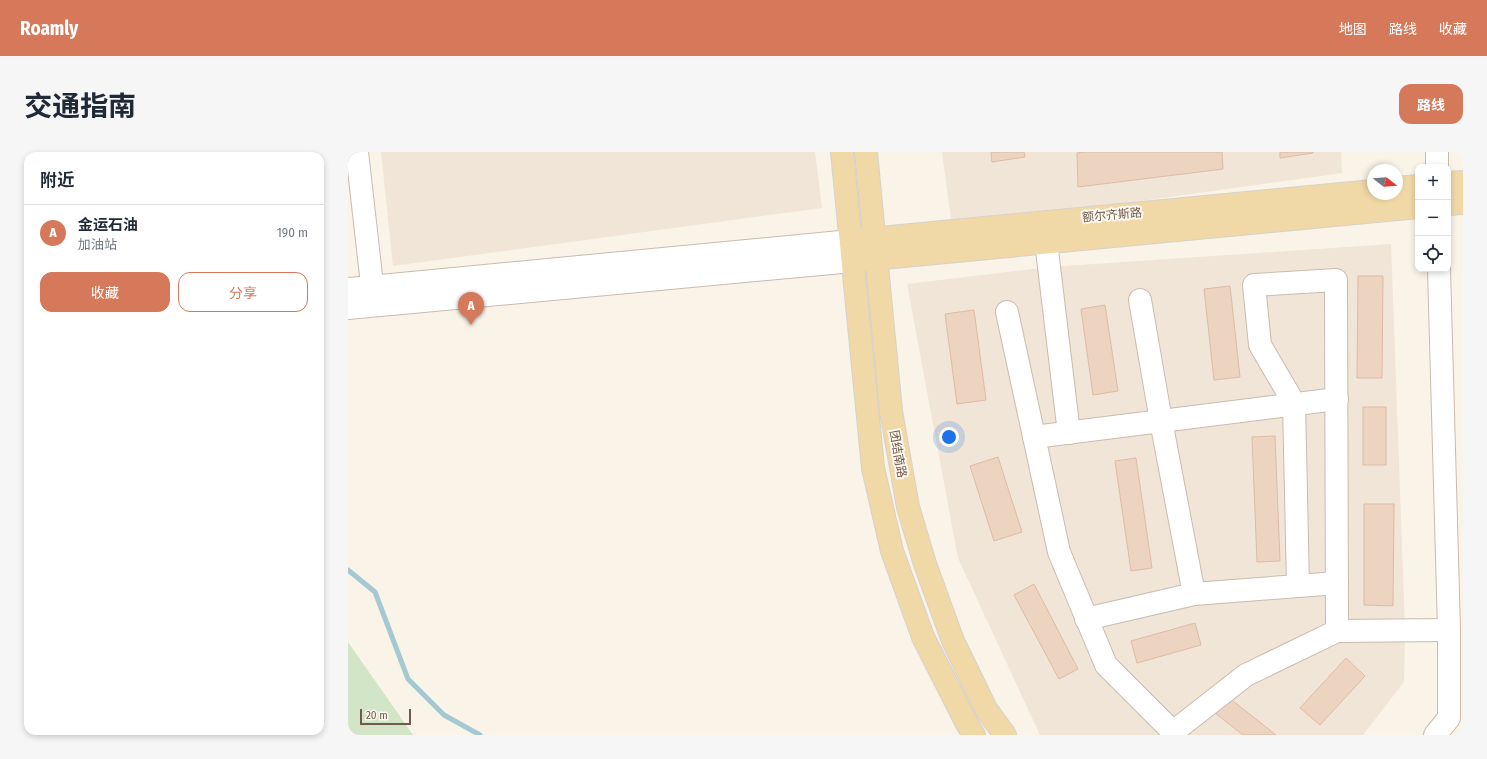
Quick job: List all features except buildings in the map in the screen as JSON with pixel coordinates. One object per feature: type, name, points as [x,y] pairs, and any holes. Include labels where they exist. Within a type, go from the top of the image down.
[{"type":"main road","name":"团结南路","points":[[842,152],[873,468],[892,551],[923,637],[974,735]]},
{"type":"main road","name":"团结南路","points":[[866,152],[891,411],[908,507],[925,564],[952,642],[986,709],[1005,735]]},
{"type":"main road","points":[[1451,183],[1463,182]]},
{"type":"main road","points":[[1403,187],[1415,186]]},
{"type":"main road","name":"额尔齐斯路","points":[[852,251],[874,237],[1367,191]]},
{"type":"main road","points":[[1451,204],[1463,203]]},
{"type":"main road","points":[[852,251],[876,259],[1415,207]]},
{"type":"street","points":[[357,152],[373,296]]},
{"type":"street","points":[[1437,152],[1437,164]]},
{"type":"street","points":[[1046,242],[1069,433]]},
{"type":"street","points":[[348,308],[373,296],[852,251]]},
{"type":"street","points":[[1435,735],[1456,718],[1449,630],[1439,272]]},
{"type":"street","points":[[1298,586],[1294,403],[1260,345],[1254,285],[1336,280],[1337,631]]},
{"type":"street","points":[[348,289],[373,296]]},
{"type":"street","points":[[1140,300],[1161,421],[1194,594]]},
{"type":"street","points":[[1007,312],[1058,552],[1106,665],[1174,734],[1246,675],[1337,631],[1449,630]]},
{"type":"street","points":[[1034,437],[1294,403],[1337,399]]},
{"type":"street","points":[[1086,619],[1194,594],[1337,583]]},
{"type":"shaded area","points":[[381,152],[815,152],[822,208],[393,266]]},
{"type":"shaded area","points":[[942,152],[1341,152],[1342,173],[952,227]]},
{"type":"shaded area","points":[[1391,244],[1405,630],[1404,682],[1363,735],[1040,735],[958,558],[907,284],[1050,267]]},
{"type":"green space","points":[[348,642],[413,735],[348,735]]},
{"type":"waterway","points":[[348,570],[375,592],[408,679],[444,715],[480,735]]},
{"type":"place","name":"金运石油","points":[[471,325]]}]
